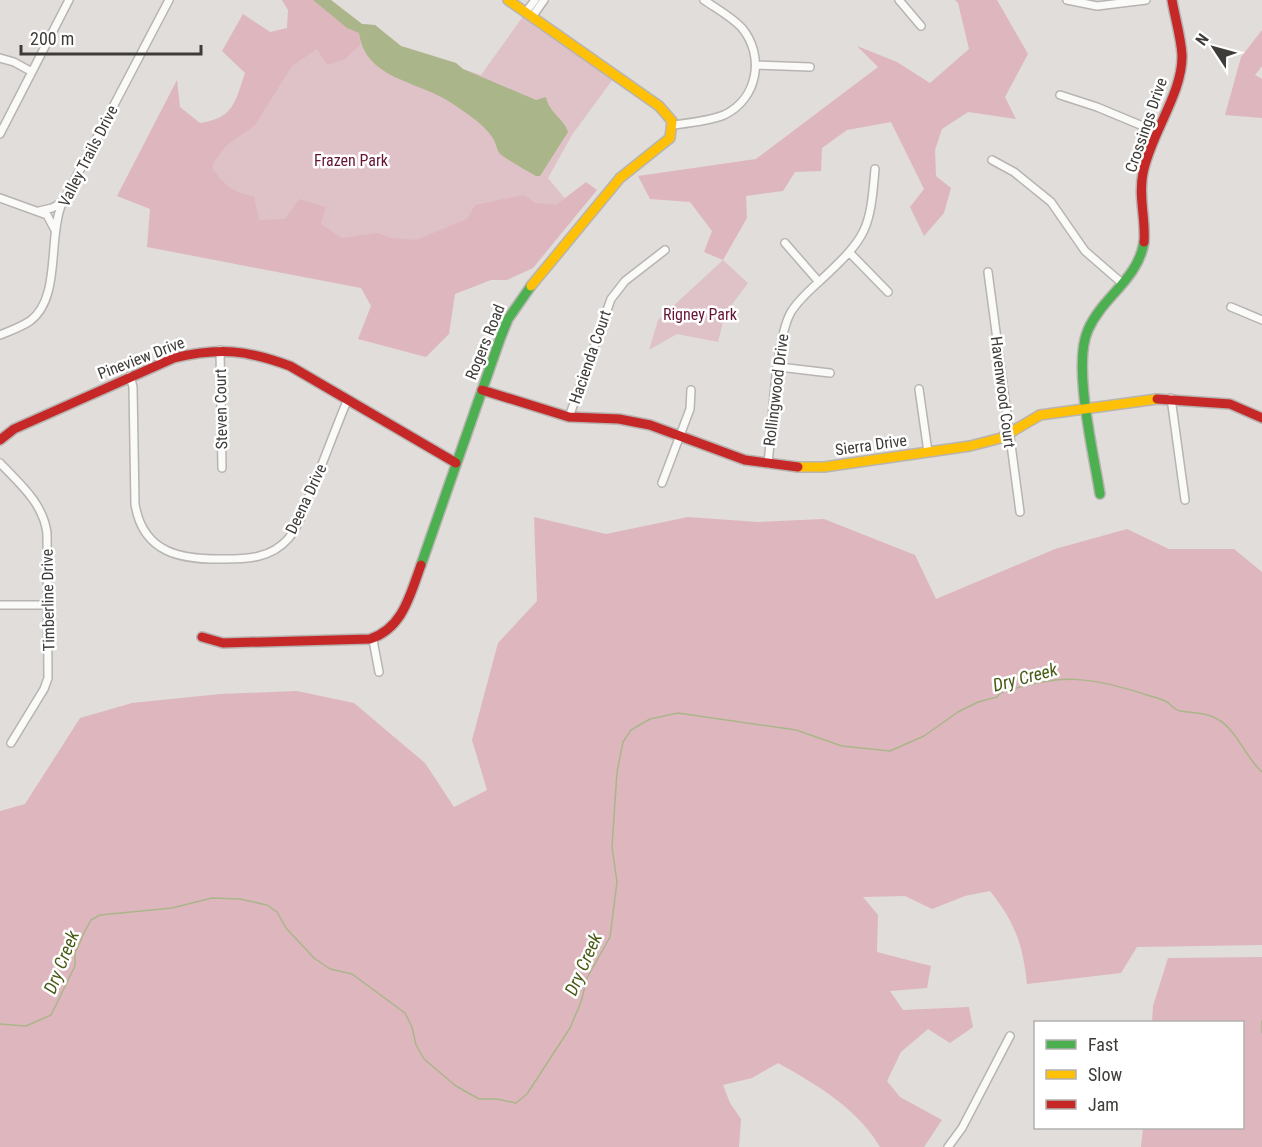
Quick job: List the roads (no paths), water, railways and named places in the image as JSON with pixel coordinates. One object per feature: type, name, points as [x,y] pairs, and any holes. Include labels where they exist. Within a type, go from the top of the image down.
[{"type":"street","points":[[0,134],[69,0]]},
{"type":"street","name":"Valley Trails Drive","points":[[0,335],[31,320],[44,305],[48,294],[55,230],[63,202],[169,0]]},
{"type":"street","points":[[508,0],[648,97],[665,111],[673,125],[710,119],[733,110],[744,99],[752,85],[756,65],[753,46],[742,28],[704,0]]},
{"type":"street","points":[[529,15],[535,0]]},
{"type":"street","points":[[529,15],[544,0]]},
{"type":"street","points":[[899,0],[921,26]]},
{"type":"street","points":[[1067,0],[1097,6],[1146,0]]},
{"type":"street","name":"Crossings Drive","points":[[1100,494],[1083,357],[1086,333],[1137,266],[1143,253],[1145,233],[1142,182],[1157,132],[1179,77],[1181,63],[1172,0]]},
{"type":"street","points":[[0,58],[14,62],[32,72]]},
{"type":"street","points":[[756,65],[810,67]]},
{"type":"street","points":[[1060,95],[1097,107],[1157,132]]},
{"type":"street","name":"Rogers Road","points":[[373,640],[389,631],[405,609],[508,319],[524,294],[620,178],[664,144],[672,132],[673,125]]},
{"type":"street","points":[[993,160],[1019,176],[1051,202],[1085,251],[1123,284]]},
{"type":"street","name":"Rollingwood Drive","points":[[768,464],[785,325],[800,300],[850,253],[863,237],[871,216],[875,169]]},
{"type":"street","points":[[0,198],[39,211],[51,219],[55,230]]},
{"type":"street","points":[[39,211],[63,202]]},
{"type":"street","points":[[785,243],[819,282]]},
{"type":"street","name":"Hacienda Court","points":[[569,417],[611,299],[625,281],[665,250]]},
{"type":"street","points":[[850,253],[888,292]]},
{"type":"street","name":"Havenwood Court","points":[[988,272],[1020,512]]},
{"type":"street","points":[[1231,307],[1262,321]]},
{"type":"street","name":"Pineview Drive","points":[[0,440],[14,429],[130,376],[174,358],[220,350],[249,352],[278,361],[456,463]]},
{"type":"street","name":"Steven Court","points":[[220,350],[222,468]]},
{"type":"street","points":[[779,367],[830,373]]},
{"type":"street","name":"Deena Drive","points":[[130,376],[133,387],[135,504],[138,519],[160,548],[190,559],[254,558],[271,552],[287,540],[299,521],[347,400]]},
{"type":"street","points":[[919,389],[928,452]]},
{"type":"street","name":"Sierra Drive","points":[[482,390],[569,417],[631,420],[745,460],[768,464],[824,467],[985,444],[1040,415],[1088,407],[1171,398],[1230,404],[1262,418]]},
{"type":"street","points":[[662,483],[690,409],[691,390]]},
{"type":"street","points":[[1171,398],[1185,500]]},
{"type":"street","name":"Timberline Drive","points":[[0,464],[36,502],[43,514],[47,533],[48,678],[44,689],[11,743]]},
{"type":"street","points":[[0,605],[48,605]]},
{"type":"street","points":[[202,636],[223,643],[373,640],[379,672]]},
{"type":"street","points":[[948,1147],[962,1128],[1010,1036]]},
{"type":"waterway","name":"Dry Creek","points":[[0,1024],[26,1026],[51,1015],[75,966],[75,953],[85,931],[91,920],[100,915],[172,908],[212,898],[240,899],[267,905],[277,912],[286,928],[314,958],[330,969],[352,974],[405,1013],[412,1027],[416,1045],[424,1059],[456,1086],[479,1099],[497,1099],[516,1103],[527,1094],[570,1028],[581,1002],[587,978],[610,937],[617,882],[612,847],[617,772],[623,742],[631,730],[650,719],[678,713],[796,730],[842,746],[890,751],[924,736],[958,712],[978,702],[997,697],[1000,693],[1040,682],[1074,679],[1108,684],[1158,698],[1178,710],[1214,717],[1226,725],[1262,772]]},
{"type":"waterway","points":[[1262,1021],[1262,1033]]},
{"type":"park label","name":"Frazen Park","points":[[351,160]]},
{"type":"park label","name":"Rigney Park","points":[[700,314]]}]
